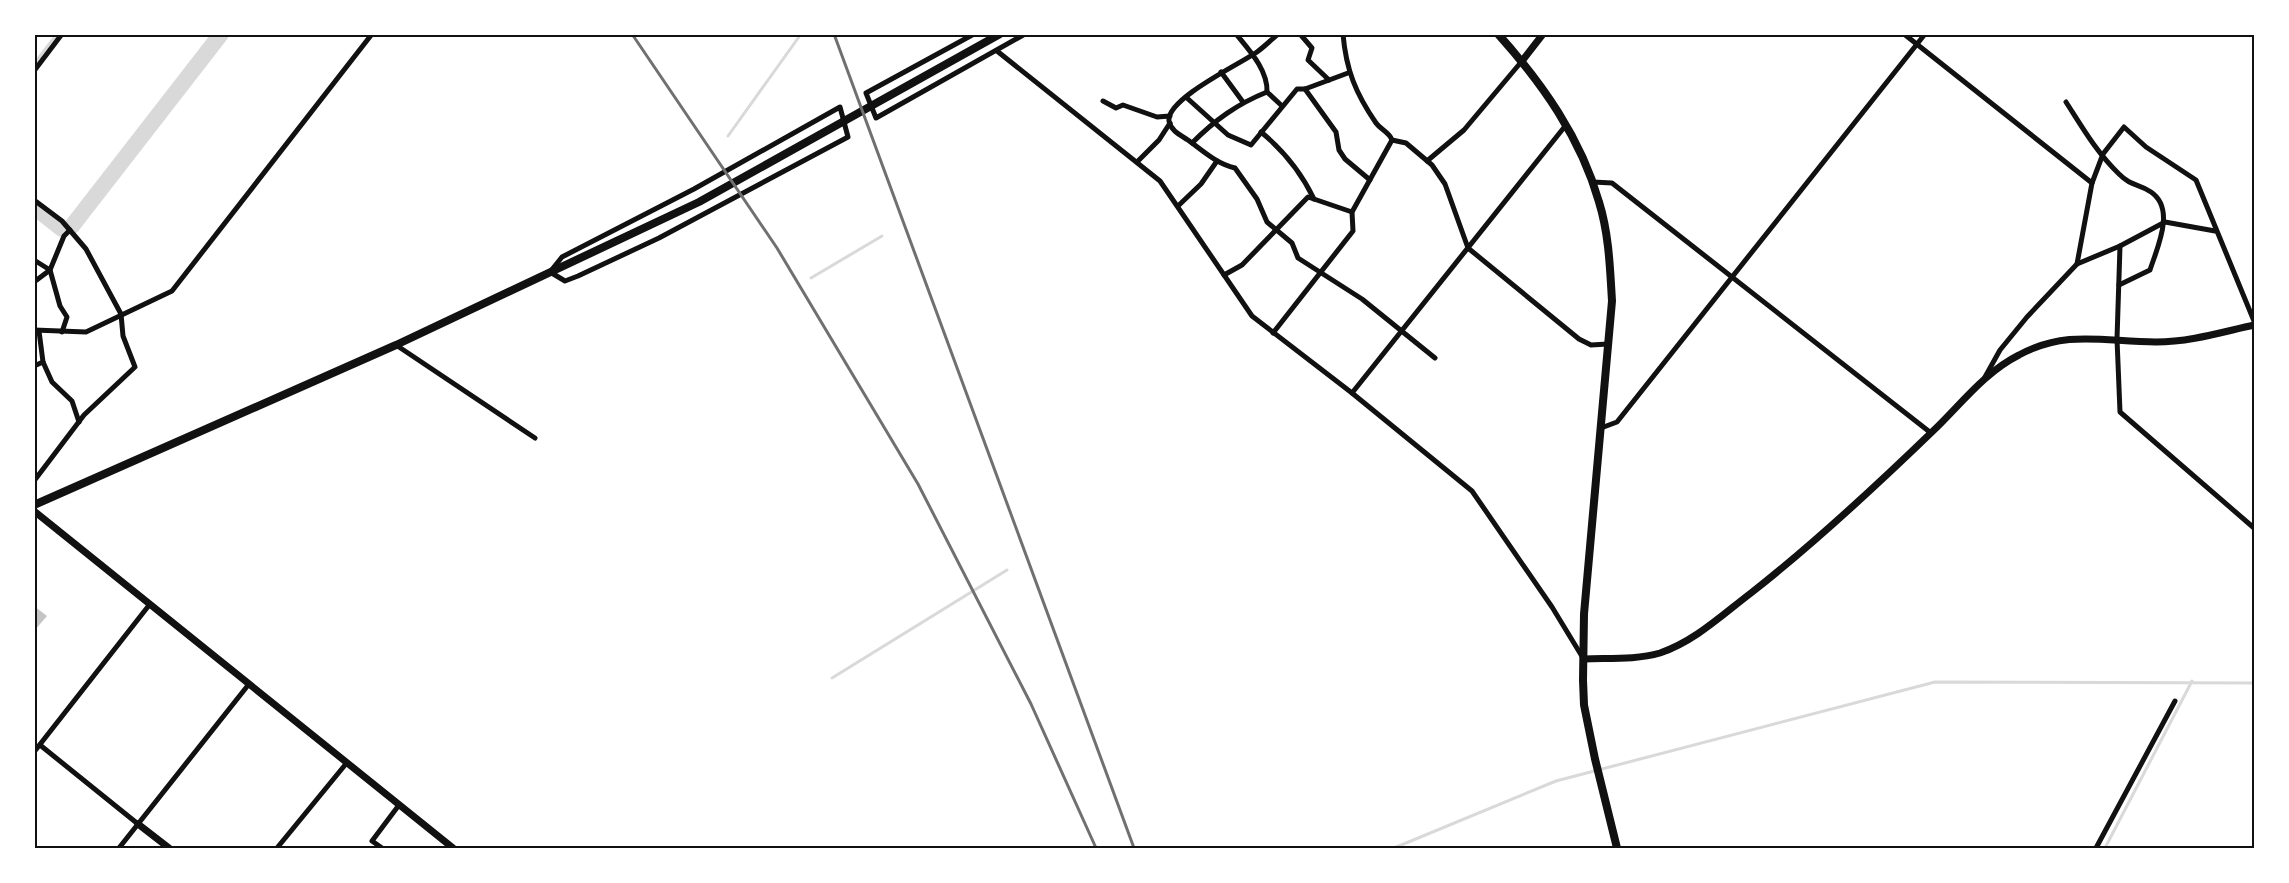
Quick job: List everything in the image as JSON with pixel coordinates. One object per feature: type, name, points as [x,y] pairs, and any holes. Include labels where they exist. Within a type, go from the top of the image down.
[{"type":"main road","points":[[34,505],[396,345],[715,194],[999,34]]},
{"type":"main road","points":[[1498,34],[1522,61],[1566,125],[1593,182],[1600,204],[1609,251],[1612,301],[1584,614],[1584,705],[1617,849]]},
{"type":"street","points":[[34,71],[62,34]]},
{"type":"street","points":[[79,422],[72,402],[52,382],[43,362],[37,331],[86,332],[172,291],[372,34]]},
{"type":"street","points":[[974,34],[866,93],[876,118],[1025,34]]},
{"type":"street","points":[[1236,34],[1253,54],[1265,79],[1268,92],[1281,105]]},
{"type":"street","points":[[1278,34],[1253,54],[1221,72],[1171,111],[1170,123],[1173,130],[1217,161],[1235,168],[1257,199],[1267,222],[1292,243],[1298,258],[1362,299],[1435,358]]},
{"type":"street","points":[[1300,34],[1312,48],[1308,60],[1311,65],[1329,80]]},
{"type":"street","points":[[1273,333],[1353,231],[1352,212],[1392,140],[1390,134],[1377,125],[1348,73],[1343,34]]},
{"type":"street","points":[[1427,161],[1464,130],[1543,34]]},
{"type":"street","points":[[1904,34],[2092,183]]},
{"type":"street","points":[[1601,428],[1617,422],[1925,34]]},
{"type":"street","points":[[998,51],[1138,161],[1160,181],[1252,316],[1352,393],[1472,491],[1552,607],[1584,659],[1646,657],[1663,652],[1705,630],[1796,559],[1931,433],[1983,380],[2016,356],[2040,344],[2074,338],[2157,342],[2204,338],[2254,323],[2196,180],[2146,147],[2124,128],[2102,157],[2092,183],[2077,264]]},
{"type":"street","points":[[1221,72],[1243,102]]},
{"type":"street","points":[[1186,98],[1228,135],[1251,145],[1281,105],[1297,89],[1305,89],[1348,73]]},
{"type":"street","points":[[1305,89],[1336,132],[1339,150],[1345,159],[1370,180]]},
{"type":"street","points":[[1192,143],[1214,121],[1243,102],[1268,92]]},
{"type":"street","points":[[1103,101],[1116,108],[1123,105],[1157,117],[1170,116]]},
{"type":"street","points":[[2066,102],[2102,157],[2128,183],[2154,194],[2165,222],[2150,270],[2119,285]]},
{"type":"street","points":[[840,107],[848,137],[659,238],[578,276],[565,281],[550,272],[562,257],[694,189],[840,107]]},
{"type":"street","points":[[1138,161],[1159,140],[1170,123]]},
{"type":"street","points":[[1352,393],[1566,125]]},
{"type":"street","points":[[1261,132],[1277,145],[1293,165],[1314,199]]},
{"type":"street","points":[[1392,140],[1406,143],[1427,161],[1445,184],[1467,248],[1579,339],[1591,345],[1608,344]]},
{"type":"street","points":[[1178,206],[1201,184],[1217,161]]},
{"type":"street","points":[[1593,182],[1612,183],[1931,433]]},
{"type":"street","points":[[1224,275],[1242,265],[1308,197],[1352,212]]},
{"type":"street","points":[[34,200],[70,230],[86,249],[121,314],[123,336],[135,368],[79,422],[34,481]]},
{"type":"street","points":[[1983,380],[2014,333],[2077,264],[2120,246],[2165,222],[2215,231]]},
{"type":"street","points":[[34,282],[50,270],[64,236],[70,230]]},
{"type":"street","points":[[2120,246],[2117,339],[2120,412],[2254,528]]},
{"type":"street","points":[[34,260],[50,270],[60,306],[67,317],[62,332]]},
{"type":"street","points":[[396,345],[535,438]]},
{"type":"street","points":[[34,366],[43,362]]},
{"type":"street","points":[[34,512],[300,724],[345,765],[399,805],[442,846],[453,849]]},
{"type":"street","points":[[34,752],[150,604]]},
{"type":"street","points":[[119,849],[249,684]]},
{"type":"street","points":[[2096,849],[2175,701]]},
{"type":"street","points":[[40,745],[169,849]]},
{"type":"street","points":[[277,849],[345,765]]},
{"type":"street","points":[[382,849],[372,841],[399,805]]},
{"type":"building","points":[[34,606],[47,616],[34,631]]},
{"type":"waterway","points":[[34,64],[57,34]]},
{"type":"waterway","points":[[72,226],[221,34]]},
{"type":"waterway","points":[[728,136],[801,34]]},
{"type":"waterway","points":[[34,207],[62,229]]},
{"type":"waterway","points":[[811,278],[882,236]]},
{"type":"waterway","points":[[832,678],[1007,570]]},
{"type":"waterway","points":[[2105,848],[2192,681]]},
{"type":"waterway","points":[[1394,848],[1556,781],[1935,682],[2254,683]]},
{"type":"railway","points":[[632,34],[777,248],[918,484],[1031,704],[1096,848]]},
{"type":"railway","points":[[834,34],[1134,848]]}]
